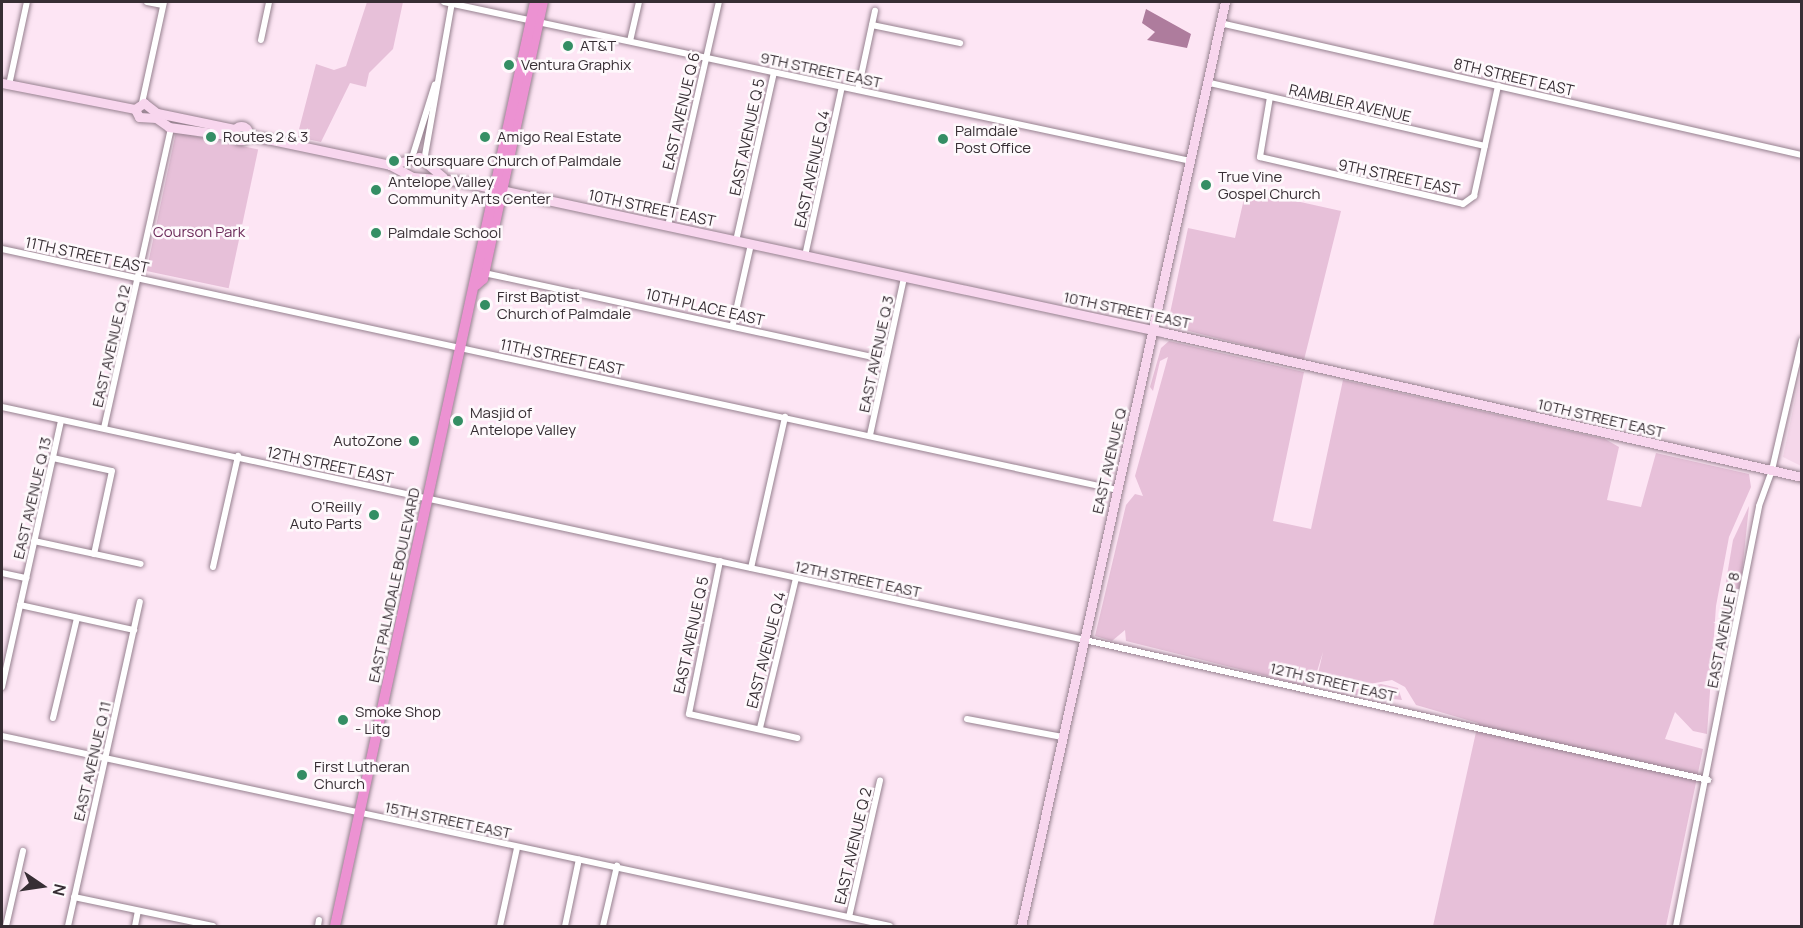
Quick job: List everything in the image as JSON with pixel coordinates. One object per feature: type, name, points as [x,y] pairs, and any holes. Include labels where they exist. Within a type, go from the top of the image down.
[{"type":"highway","name":"EAST PALMDALE BOULEVARD","points":[[535,2],[535,21]]},
{"type":"highway","name":"EAST PALMDALE BOULEVARD","points":[[335,927],[535,21],[543,2]]},
{"type":"highway","name":"EAST PALMDALE BOULEVARD","points":[[476,285],[484,273],[497,190]]},
{"type":"main road","name":"EAST AVENUE Q","points":[[1021,926],[1193,162],[1225,2]]},
{"type":"main road","points":[[5,84],[143,109],[172,121],[390,165],[426,164],[420,177]]},
{"type":"main road","name":"10TH STREET EAST","points":[[409,164],[420,177],[445,178],[1155,331],[1802,477]]},
{"type":"main road","name":"10TH STREET EAST","points":[[426,164],[445,178]]},
{"type":"street","points":[[5,84],[27,2]]},
{"type":"street","points":[[143,109],[164,3],[147,2]]},
{"type":"street","points":[[261,40],[270,2]]},
{"type":"street","name":"9TH STREET EAST","points":[[444,2],[1193,162]]},
{"type":"street","points":[[630,41],[639,2]]},
{"type":"street","name":"EAST AVENUE Q 6","points":[[668,226],[719,2]]},
{"type":"street","points":[[409,164],[435,84],[453,3]]},
{"type":"street","points":[[858,90],[875,10]]},
{"type":"street","name":"8TH STREET EAST","points":[[1220,23],[1802,155]]},
{"type":"street","points":[[872,25],[960,43]]},
{"type":"street","name":"EAST AVENUE Q 5","points":[[736,241],[774,73]]},
{"type":"street","name":"RAMBLER AVENUE","points":[[1210,83],[1485,146]]},
{"type":"street","points":[[426,164],[435,84]]},
{"type":"street","name":"EAST AVENUE Q 4","points":[[805,256],[842,87]]},
{"type":"street","points":[[1485,146],[1498,87]]},
{"type":"street","name":"9TH STREET EAST","points":[[1270,97],[1258,151],[1265,159],[1470,201],[1485,146]]},
{"type":"street","name":"EAST AVENUE Q 12","points":[[104,428],[172,121]]},
{"type":"street","points":[[733,324],[751,244]]},
{"type":"street","name":"11TH STREET EAST","points":[[2,249],[1118,490]]},
{"type":"street","name":"10TH PLACE EAST","points":[[484,273],[733,324],[886,360]]},
{"type":"street","name":"EAST AVENUE Q 3","points":[[870,435],[904,278]]},
{"type":"street","name":"EAST AVENUE P 8","points":[[1676,927],[1708,780],[1758,506],[1772,470],[1802,340]]},
{"type":"street","name":"12TH STREET EAST","points":[[2,407],[1085,640],[1708,780]]},
{"type":"street","points":[[751,568],[785,417]]},
{"type":"street","name":"EAST AVENUE Q 13","points":[[2,687],[61,420]]},
{"type":"street","points":[[213,567],[238,456]]},
{"type":"street","points":[[53,458],[112,471],[94,554]]},
{"type":"street","points":[[34,541],[141,564]]},
{"type":"street","name":"EAST AVENUE Q 5","points":[[720,561],[689,714],[760,728]]},
{"type":"street","points":[[2,573],[26,578]]},
{"type":"street","name":"EAST AVENUE Q 4","points":[[760,728],[796,578]]},
{"type":"street","name":"EAST AVENUE Q 11","points":[[68,927],[140,602]]},
{"type":"street","points":[[20,605],[134,630]]},
{"type":"street","points":[[53,718],[77,618]]},
{"type":"street","points":[[967,719],[1062,737]]},
{"type":"street","points":[[760,728],[797,738]]},
{"type":"street","name":"15TH STREET EAST","points":[[2,736],[517,848],[617,866],[890,927]]},
{"type":"street","name":"EAST AVENUE Q 2","points":[[849,917],[880,780]]},
{"type":"street","points":[[500,927],[517,848]]},
{"type":"street","points":[[6,927],[24,851]]},
{"type":"street","points":[[565,927],[579,859]]},
{"type":"street","points":[[603,927],[617,866]]},
{"type":"street","points":[[74,897],[213,927]]},
{"type":"street","points":[[135,927],[138,911]]},
{"type":"shaded area","points":[[1146,9],[1191,34],[1187,48],[1147,40],[1155,32],[1142,23]]},
{"type":"shaded area","points":[[1801,371],[1801,466],[1783,457]]},
{"type":"green space","points":[[367,2],[403,2],[393,49],[369,73],[366,87],[350,83],[321,142],[297,137],[316,64],[334,70],[346,66]]},
{"type":"green space","name":"Courson Park","points":[[176,132],[258,149],[229,288],[146,271]]},
{"type":"green space","points":[[1246,190],[1341,211],[1304,360],[1173,327],[1169,318],[1188,228],[1235,238]]},
{"type":"green space","points":[[1169,341],[1304,372],[1273,521],[1311,529],[1343,380],[1605,439],[1619,447],[1607,500],[1641,507],[1656,453],[1749,474],[1751,487],[1729,537],[1716,606],[1707,734],[1693,731],[1675,712],[1665,739],[1703,749],[1666,926],[1433,926],[1478,723],[1416,705],[1405,687],[1392,680],[1335,690],[1329,677],[1317,678],[1323,652],[1315,678],[1303,685],[1126,641],[1125,630],[1112,641],[1095,636],[1126,505],[1135,494],[1143,496],[1135,476],[1168,357],[1160,361],[1153,391],[1150,387],[1161,348]]},
{"type":"green space","points":[[1749,506],[1741,582],[1726,623],[1721,611],[1733,540]]},
{"type":"green space","points":[[1381,684],[1398,688],[1402,700],[1339,693]]},
{"type":"place","name":"AT&T","points":[[568,46]]},
{"type":"place","name":"Ventura Graphix","points":[[509,65]]},
{"type":"place","name":"Routes 2 & 3","points":[[211,137]]},
{"type":"place","name":"Amigo Real Estate","points":[[485,137]]},
{"type":"place","name":"Palmdale Post Office","points":[[943,139]]},
{"type":"place","name":"Foursquare Church of Palmdale","points":[[394,161]]},
{"type":"place","name":"True Vine Gospel Church","points":[[1206,185]]},
{"type":"place","name":"Antelope Valley Community Arts Center","points":[[376,190]]},
{"type":"place","name":"Palmdale School","points":[[376,233]]},
{"type":"place","name":"First Baptist Church of Palmdale","points":[[485,305]]},
{"type":"place","name":"Masjid of Antelope Valley","points":[[458,421]]},
{"type":"place","name":"AutoZone","points":[[414,441]]},
{"type":"place","name":"O'Reilly Auto Parts","points":[[374,515]]},
{"type":"place","name":"Smoke Shop - Litg","points":[[343,720]]},
{"type":"place","name":"First Lutheran Church","points":[[302,775]]}]
